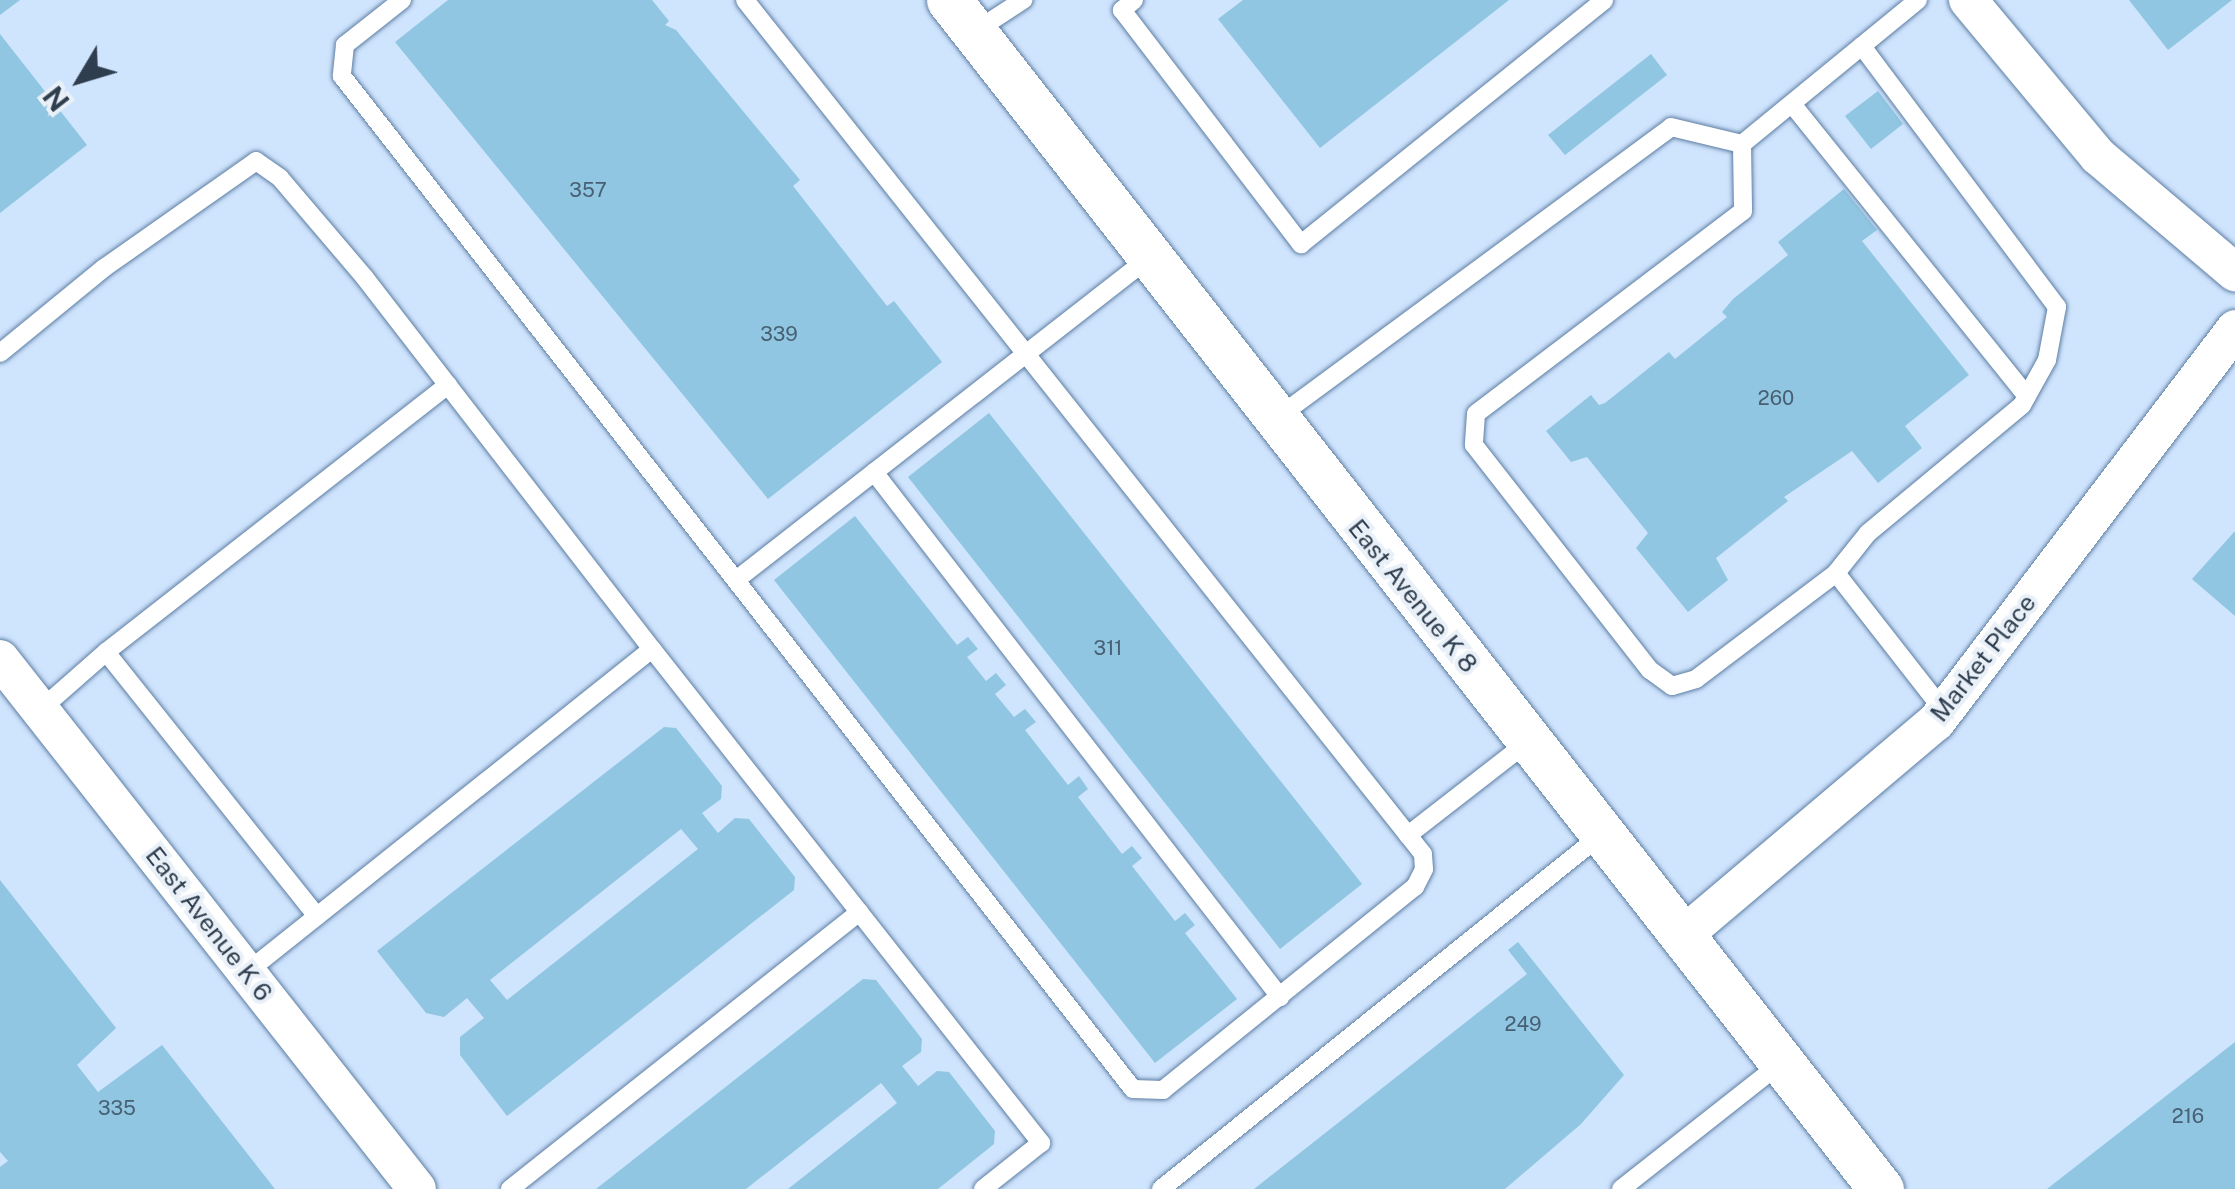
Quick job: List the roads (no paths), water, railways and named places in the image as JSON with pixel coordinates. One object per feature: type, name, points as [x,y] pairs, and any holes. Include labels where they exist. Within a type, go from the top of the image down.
[{"type":"street","points":[[1968,0],[2098,156],[2235,272]]},
{"type":"street","name":"East Avenue K 8","points":[[961,16],[1273,420],[1880,1189]]},
{"type":"street","name":"Market Place","points":[[1680,938],[1944,711],[2235,329]]},
{"type":"street","name":"East Avenue K 6","points":[[0,659],[417,1189]]},
{"type":"lane","points":[[402,0],[346,46],[338,63],[342,76],[1134,1089],[1164,1090],[1415,887],[1424,869],[1422,854],[1028,352],[745,0]]},
{"type":"lane","points":[[961,16],[1024,0]]},
{"type":"lane","points":[[1124,3],[1301,244],[1604,0]]},
{"type":"lane","points":[[1742,144],[1918,0]]},
{"type":"lane","points":[[1742,144],[1743,211],[1476,414],[1474,446],[1650,670],[1672,686],[1696,679],[1836,573],[1868,533],[2026,396],[2047,360],[2057,307],[1862,46]]},
{"type":"lane","points":[[1792,104],[2026,396]]},
{"type":"lane","points":[[1273,420],[1671,127],[1742,144]]},
{"type":"lane","points":[[0,353],[104,268],[256,161],[280,178],[1041,1142],[982,1189]]},
{"type":"lane","points":[[736,580],[1150,256]]},
{"type":"lane","points":[[40,710],[106,652],[448,386]]},
{"type":"lane","points":[[874,472],[1280,997]]},
{"type":"lane","points":[[1836,573],[1944,711]]},
{"type":"lane","points":[[246,972],[652,649]]},
{"type":"lane","points":[[106,652],[317,916]]},
{"type":"lane","points":[[1408,835],[1529,741]]},
{"type":"lane","points":[[1162,1189],[1600,835]]},
{"type":"lane","points":[[510,1189],[860,912]]},
{"type":"lane","points":[[1622,1189],[1780,1063]]}]
